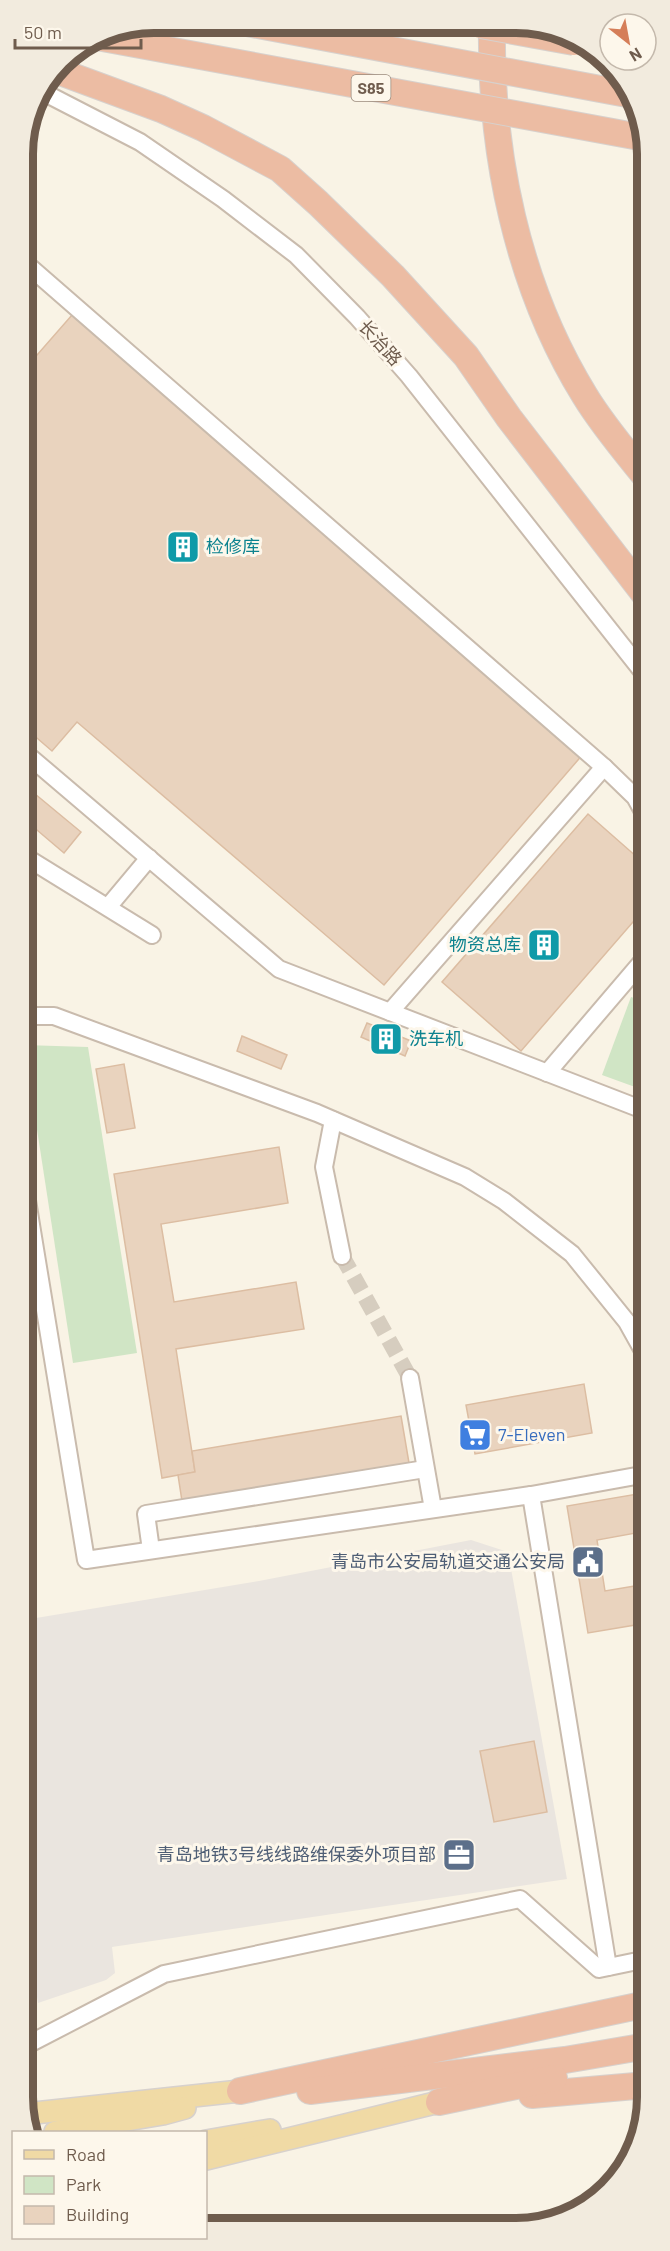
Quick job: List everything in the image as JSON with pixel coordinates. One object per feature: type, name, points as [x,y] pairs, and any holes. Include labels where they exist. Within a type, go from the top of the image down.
[{"type":"highway","name":"S85","points":[[301,33],[621,93]]},
{"type":"highway","points":[[492,33],[491,81],[510,213],[528,271],[555,336],[584,395],[637,466]]},
{"type":"highway","points":[[529,34],[549,37]]},
{"type":"highway","name":"S85","points":[[113,40],[636,137]]},
{"type":"highway","points":[[64,73],[161,109],[280,169],[351,233],[465,356],[509,418],[637,584]]},
{"type":"highway","points":[[240,2091],[637,2006]]},
{"type":"highway","points":[[240,2091],[323,2091],[565,2060],[637,2048]]},
{"type":"highway","points":[[439,2102],[518,2084],[637,2065]]},
{"type":"highway","points":[[439,2102],[637,2086]]},
{"type":"main road","points":[[34,2113],[240,2091]]},
{"type":"main road","points":[[66,2131],[163,2114],[240,2091]]},
{"type":"main road","points":[[207,2141],[439,2102]]},
{"type":"main road","points":[[207,2159],[439,2102]]},
{"type":"street","name":"长治路","points":[[48,95],[140,142],[224,199],[296,255],[357,317],[409,376],[637,665]]},
{"type":"street","points":[[33,270],[604,767],[637,801]]},
{"type":"street","points":[[33,759],[279,969],[637,1108]]},
{"type":"street","points":[[390,1012],[604,767]]},
{"type":"street","points":[[108,907],[149,858]]},
{"type":"street","points":[[33,861],[152,935]]},
{"type":"street","points":[[547,1073],[637,968]]},
{"type":"street","points":[[33,1016],[54,1016],[333,1120],[465,1176],[504,1201],[572,1254],[627,1322],[637,1340]]},
{"type":"street","points":[[333,1120],[324,1167],[342,1256]]},
{"type":"street","points":[[33,1256],[86,1560],[531,1495],[637,1476]]},
{"type":"street","points":[[410,1378],[433,1509]]},
{"type":"street","points":[[151,1550],[146,1514],[425,1469]]},
{"type":"street","points":[[531,1495],[608,1967]]},
{"type":"street","points":[[33,2042],[164,1974],[520,1899],[599,1969],[637,1961]]},
{"type":"shaded area","points":[[471,1540],[508,1552],[567,1879],[112,1947],[115,1973],[106,1980],[38,2003],[33,1970],[33,1619],[259,1581]]},
{"type":"green space","points":[[631,997],[637,999],[637,1088],[602,1075]]},
{"type":"green space","points":[[33,1045],[88,1047],[137,1353],[73,1363],[33,1103]]},
{"type":"building","name":"检修库","points":[[72,315],[584,753],[384,985],[77,722],[52,751],[33,735],[33,360]]},
{"type":"building","points":[[33,792],[81,832],[64,853],[33,827]]},
{"type":"building","name":"物资总库","points":[[588,814],[637,857],[637,917],[521,1051],[442,982]]},
{"type":"building","name":"洗车机","points":[[367,1023],[411,1041],[405,1056],[361,1037]]},
{"type":"building","points":[[242,1036],[287,1055],[281,1069],[237,1051]]},
{"type":"building","points":[[124,1064],[135,1128],[107,1133],[96,1069]]},
{"type":"building","points":[[279,1147],[288,1203],[161,1224],[174,1302],[296,1282],[304,1329],[176,1349],[195,1472],[162,1478],[114,1174]]},
{"type":"building","points":[[584,1384],[592,1433],[475,1454],[466,1405]]},
{"type":"building","points":[[401,1416],[409,1463],[182,1501],[178,1475],[195,1472],[192,1451]]},
{"type":"building","name":"青岛市公安局轨道交通公安局","points":[[637,1494],[637,1533],[597,1540],[605,1591],[637,1586],[637,1625],[588,1633],[567,1506]]},
{"type":"building","points":[[534,1741],[547,1812],[494,1822],[480,1751]]},
{"type":"tunnel","points":[[342,1256],[410,1378]]},
{"type":"place","name":"检修库","points":[[183,547]]},
{"type":"place","name":"物资总库","points":[[544,945]]},
{"type":"place","name":"洗车机","points":[[386,1039]]},
{"type":"place","name":"7-Eleven","points":[[475,1435]]},
{"type":"place","name":"青岛市公安局轨道交通公安局","points":[[588,1562]]},
{"type":"place","name":"青岛地铁3号线线路维保委外项目部","points":[[459,1855]]}]
